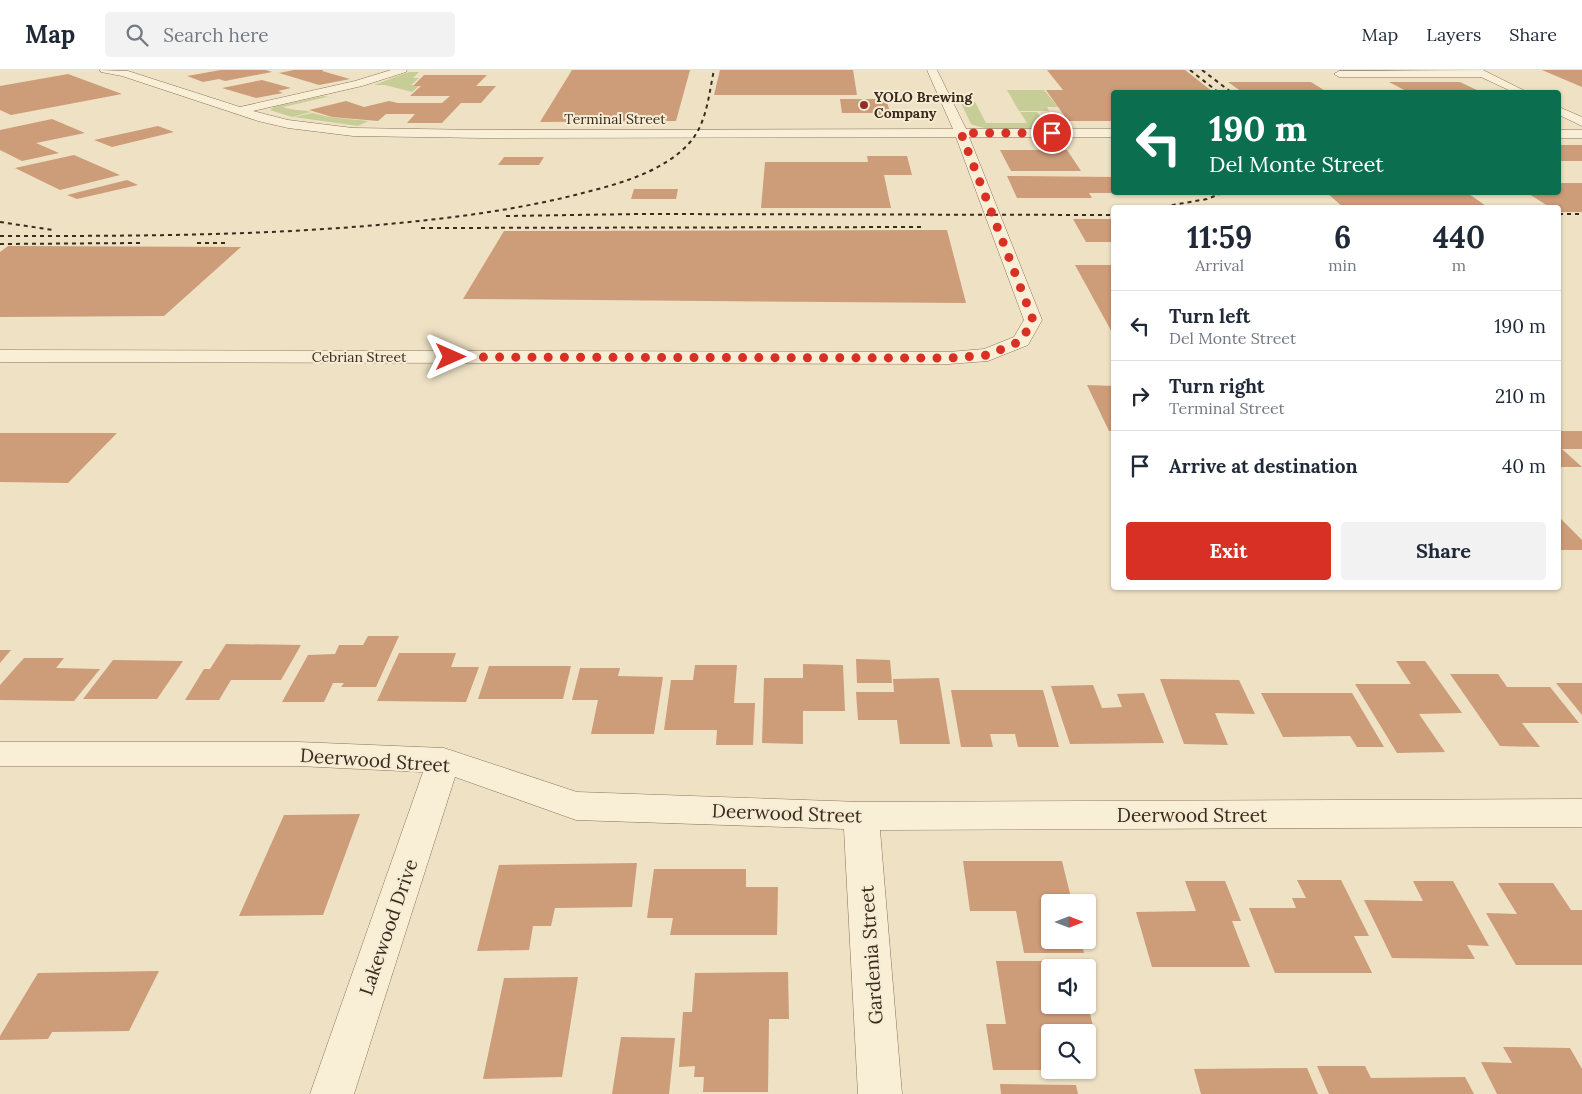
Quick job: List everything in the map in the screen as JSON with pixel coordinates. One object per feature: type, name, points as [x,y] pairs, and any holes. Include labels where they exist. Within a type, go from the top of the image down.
[{"type":"street","name":"Terminal Street","points":[[105,70],[125,72],[238,111],[288,124],[331,130],[376,133],[1111,133]]},
{"type":"street","points":[[238,111],[358,84],[402,70]]},
{"type":"street","points":[[932,70],[961,133]]},
{"type":"street","points":[[1339,74],[1478,72],[1517,90]]},
{"type":"street","points":[[1561,111],[1582,122]]},
{"type":"street","name":"Cebrian Street","points":[[0,356],[950,358],[988,355],[1021,341],[1033,320],[961,133]]},
{"type":"street","points":[[1561,134],[1582,134]]},
{"type":"street","name":"Deerwood Street","points":[[0,754],[298,754],[444,760],[576,806],[861,816],[1582,813]]},
{"type":"street","name":"Lakewood Drive","points":[[332,1094],[444,760]]},
{"type":"street","name":"Gardenia Street","points":[[861,816],[880,1094]]},
{"type":"green space","points":[[409,72],[419,72],[413,78],[419,78],[411,85],[419,86],[412,92],[385,85],[374,85]]},
{"type":"green space","points":[[1007,90],[1044,90],[1058,107],[1047,107],[1049,111],[1019,111]]},
{"type":"green space","points":[[323,96],[335,98],[327,97],[283,107],[311,112],[292,117],[270,110],[274,107]]},
{"type":"green space","points":[[975,102],[986,123],[1027,123],[1020,112],[1037,112],[1039,115],[1067,124],[1069,129],[1005,130],[981,127],[971,124],[961,103]]},
{"type":"green space","points":[[313,113],[329,117],[368,121],[358,126],[294,117]]},
{"type":"building","points":[[221,70],[266,70],[272,72],[225,81],[219,79],[203,82],[187,76]]},
{"type":"building","points":[[294,70],[323,70],[350,79],[319,85],[279,73]]},
{"type":"building","points":[[572,70],[690,70],[676,121],[540,122]]},
{"type":"building","points":[[720,70],[853,70],[857,95],[714,95]]},
{"type":"building","points":[[1047,70],[1185,70],[1210,90],[1111,90],[1111,121],[1068,121],[1046,90],[1063,90]]},
{"type":"building","points":[[1542,70],[1582,70],[1582,87]]},
{"type":"building","points":[[68,74],[122,94],[11,115],[0,110],[0,86]]},
{"type":"building","points":[[424,75],[487,75],[476,86],[496,86],[481,103],[461,103],[442,123],[407,123],[415,114],[386,114],[378,121],[332,117],[309,110],[346,101],[364,107],[389,101],[398,103],[442,103],[450,96],[410,96],[421,86],[413,86]]},
{"type":"building","points":[[262,80],[291,88],[278,91],[283,93],[256,98],[222,88]]},
{"type":"building","points":[[1228,82],[1311,82],[1324,90],[1239,90]]},
{"type":"building","points":[[1389,82],[1460,82],[1477,90],[1404,90]]},
{"type":"building","name":"YOLO Brewing Company","points":[[840,99],[886,99],[890,112],[902,112],[904,118],[879,118],[878,113],[842,113]]},
{"type":"building","points":[[52,119],[85,133],[36,143],[59,153],[22,161],[0,150],[0,130]]},
{"type":"building","points":[[158,126],[174,132],[112,147],[94,140]]},
{"type":"building","points":[[1561,145],[1582,145],[1582,161],[1561,161]]},
{"type":"building","points":[[1000,150],[1067,150],[1081,171],[1011,171]]},
{"type":"building","points":[[74,155],[120,175],[60,190],[15,168]]},
{"type":"building","points":[[867,156],[907,156],[912,175],[884,175],[891,208],[761,208],[765,162],[868,162]]},
{"type":"building","points":[[504,157],[544,157],[539,165],[498,165]]},
{"type":"building","points":[[1007,176],[1111,177],[1111,193],[1089,193],[1092,198],[1017,198]]},
{"type":"building","points":[[127,180],[138,185],[77,199],[67,195]]},
{"type":"building","points":[[1561,183],[1582,183],[1582,212],[1561,212],[1561,205],[1546,205],[1531,195],[1561,195]]},
{"type":"building","points":[[634,189],[678,189],[676,199],[631,199]]},
{"type":"building","points":[[1329,195],[1470,195],[1485,205],[1341,205]]},
{"type":"building","points":[[1073,219],[1111,219],[1111,242],[1086,242]]},
{"type":"building","points":[[947,230],[966,303],[463,299],[504,231]]},
{"type":"building","points":[[8,246],[241,247],[164,316],[0,317],[0,252]]},
{"type":"building","points":[[1075,265],[1111,265],[1111,331]]},
{"type":"building","points":[[1087,385],[1111,386],[1111,431],[1109,431]]},
{"type":"building","points":[[1561,431],[1582,431],[1582,449],[1562,449],[1582,467],[1561,467]]},
{"type":"building","points":[[0,433],[117,433],[68,483],[0,482]]},
{"type":"building","points":[[1561,519],[1582,540],[1582,550],[1561,550]]},
{"type":"building","points":[[368,636],[399,636],[376,687],[341,687],[344,683],[333,683],[324,702],[282,702],[308,655],[335,654],[339,645],[363,645]]},
{"type":"building","points":[[226,644],[301,645],[281,680],[231,680],[219,700],[185,700],[204,669],[210,669]]},
{"type":"building","points":[[0,650],[11,650],[0,663]]},
{"type":"building","points":[[399,653],[456,653],[451,667],[479,667],[466,702],[377,701]]},
{"type":"building","points":[[24,658],[64,658],[56,668],[100,669],[74,701],[0,700],[0,685]]},
{"type":"building","points":[[856,659],[890,660],[892,683],[857,683]]},
{"type":"building","points":[[113,660],[183,661],[157,699],[83,699]]},
{"type":"building","points":[[1396,661],[1425,661],[1462,713],[1419,714],[1445,752],[1397,753],[1355,684],[1411,684]]},
{"type":"building","points":[[803,664],[843,665],[845,711],[803,711],[803,744],[762,743],[764,678],[803,678]]},
{"type":"building","points":[[695,665],[737,665],[734,703],[755,703],[753,745],[716,745],[717,730],[664,730],[671,680],[693,680]]},
{"type":"building","points":[[489,666],[571,666],[563,699],[478,699]]},
{"type":"building","points":[[580,668],[620,668],[618,676],[663,677],[654,734],[591,734],[598,700],[572,700]]},
{"type":"building","points":[[1450,674],[1498,674],[1507,687],[1550,687],[1579,723],[1522,723],[1540,747],[1500,746]]},
{"type":"building","points":[[939,678],[950,744],[900,744],[897,720],[858,720],[856,692],[894,692],[893,679]]},
{"type":"building","points":[[1160,679],[1239,680],[1255,714],[1215,713],[1228,745],[1184,744]]},
{"type":"building","points":[[1556,683],[1582,683],[1582,715]]},
{"type":"building","points":[[1093,685],[1102,708],[1122,707],[1117,694],[1144,693],[1164,743],[1070,744],[1051,686]]},
{"type":"building","points":[[951,690],[1043,690],[1059,747],[1018,747],[1015,734],[990,734],[993,747],[961,747]]},
{"type":"building","points":[[1261,693],[1352,693],[1384,747],[1357,747],[1350,736],[1283,737]]},
{"type":"building","points":[[360,814],[323,915],[239,916],[284,815]]},
{"type":"building","points":[[963,861],[1062,861],[1070,894],[1041,894],[1041,949],[1083,949],[1084,953],[1024,953],[1016,911],[970,911]]},
{"type":"building","points":[[637,863],[632,907],[555,908],[551,926],[533,926],[529,950],[477,951],[499,865]]},
{"type":"building","points":[[654,869],[746,869],[746,887],[778,887],[777,935],[670,935],[673,918],[647,918]]},
{"type":"building","points":[[1297,880],[1341,880],[1369,936],[1354,936],[1372,973],[1275,973],[1249,908],[1296,908],[1292,898],[1306,898]]},
{"type":"building","points":[[1185,881],[1225,881],[1241,921],[1232,921],[1250,967],[1152,967],[1136,912],[1196,911]]},
{"type":"building","points":[[1413,881],[1453,881],[1489,946],[1467,945],[1475,959],[1392,958],[1364,900],[1423,901]]},
{"type":"building","points":[[1498,883],[1553,883],[1571,910],[1582,910],[1582,965],[1516,965],[1486,913],[1517,914]]},
{"type":"building","points":[[996,961],[1041,961],[1041,1014],[1090,1014],[1092,1024],[1041,1024],[1041,1070],[993,1070],[986,1024],[1006,1024]]},
{"type":"building","points":[[159,971],[129,1031],[52,1032],[48,1039],[0,1040],[0,1036],[38,973]]},
{"type":"building","points":[[788,972],[789,1019],[769,1019],[768,1092],[703,1092],[704,1077],[694,1077],[695,1066],[679,1067],[683,1012],[692,1012],[695,973]]},
{"type":"building","points":[[578,977],[562,1077],[483,1079],[504,978]]},
{"type":"building","points":[[621,1037],[675,1038],[669,1094],[612,1094]]},
{"type":"building","points":[[1503,1047],[1570,1048],[1582,1069],[1582,1094],[1497,1094],[1481,1062],[1512,1063]]},
{"type":"building","points":[[1317,1066],[1365,1066],[1371,1078],[1465,1077],[1474,1094],[1329,1094]]},
{"type":"building","points":[[1307,1068],[1318,1094],[1201,1094],[1194,1069]]},
{"type":"building","points":[[1000,1084],[1076,1085],[1078,1094],[1001,1094]]},
{"type":"railway","points":[[0,236],[183,235],[274,232],[392,224],[497,211],[575,195],[622,182],[653,170],[680,152],[691,141],[701,125],[707,107],[714,70]]},
{"type":"railway","points":[[1190,70],[1215,90]]},
{"type":"railway","points":[[1202,70],[1228,90]]},
{"type":"railway","points":[[1173,205],[1207,199],[1217,195]]},
{"type":"railway","points":[[506,216],[639,214],[1111,215]]},
{"type":"railway","points":[[1561,214],[1582,214]]},
{"type":"railway","points":[[0,222],[53,230]]},
{"type":"railway","points":[[421,228],[925,227]]},
{"type":"railway","points":[[0,244],[140,243]]},
{"type":"railway","points":[[197,243],[229,243]]},
{"type":"place","name":"YOLO Brewing Company","points":[[864,105]]},
{"type":"route","points":[[451,357],[950,358],[988,355],[1021,341],[1033,320],[961,133],[1052,133]]}]
